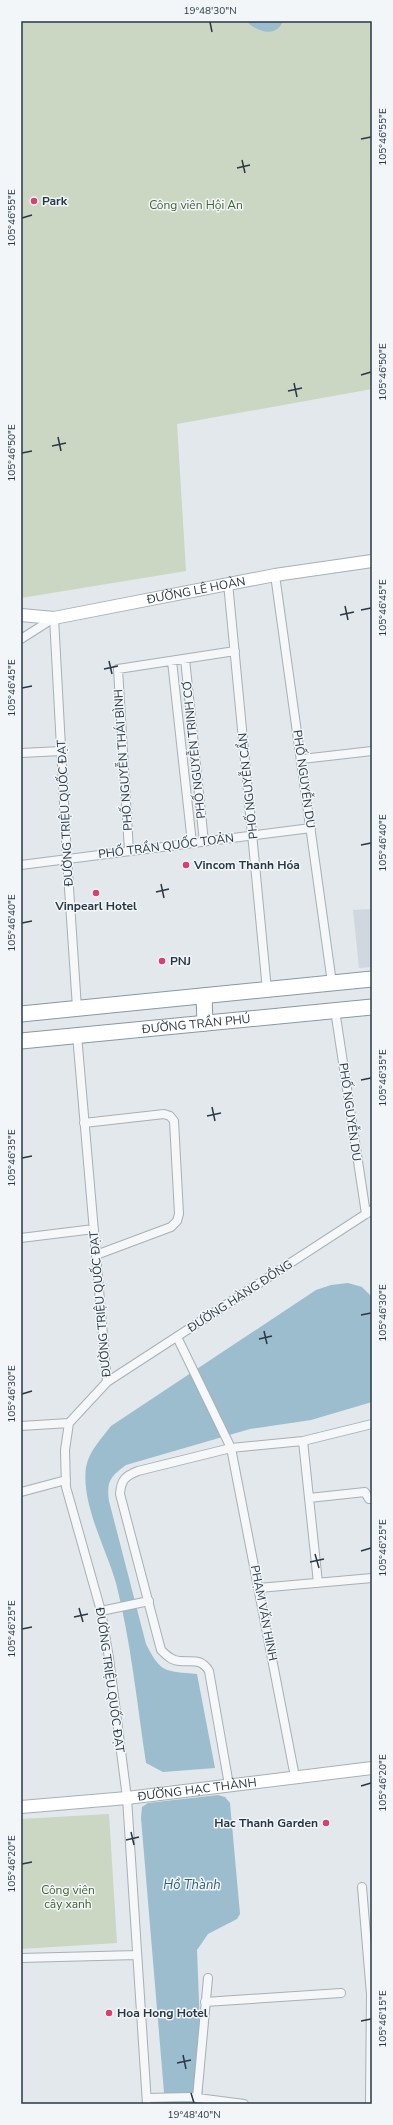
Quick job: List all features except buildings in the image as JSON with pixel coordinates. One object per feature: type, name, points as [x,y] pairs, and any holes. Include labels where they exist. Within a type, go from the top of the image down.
[{"type":"highway","points":[[21,1014],[372,980]]},
{"type":"highway","points":[[204,996],[205,1023]]},
{"type":"highway","name":"ĐƯỜNG TRẦN PHÚ","points":[[21,1041],[372,1007]]},
{"type":"street","name":"ĐƯỜNG LÊ HOÀN","points":[[21,615],[54,618],[274,574],[372,561]]},
{"type":"street","name":"PHỐ NGUYỄN DU","points":[[274,574],[302,759],[332,983]]},
{"type":"street","name":"PHỐ NGUYỄN CẨN","points":[[228,583],[267,990]]},
{"type":"street","points":[[21,639],[54,618]]},
{"type":"street","name":"ĐƯỜNG TRIỆU QUỐC ĐẠT","points":[[54,618],[77,1008]]},
{"type":"street","name":"PHỐ NGUYỄN THÁI BÌNH","points":[[129,851],[118,669],[235,651]]},
{"type":"street","name":"PHỐ NGUYỄN TRINH CƠ","points":[[185,658],[204,842]]},
{"type":"street","name":"PHỐ NGUYỄN TRINH CƠ","points":[[172,661],[192,843]]},
{"type":"street","points":[[21,753],[61,751]]},
{"type":"street","points":[[302,759],[372,751]]},
{"type":"street","name":"PHỐ TRẦN QUỐC TOẢN","points":[[21,865],[311,828]]},
{"type":"street","name":"PHỐ NGUYỄN DU","points":[[335,1010],[369,1212]]},
{"type":"street","name":"ĐƯỜNG TRIỆU QUỐC ĐẠT","points":[[77,1035],[107,1382],[69,1423],[65,1450],[66,1480],[101,1611],[127,1798],[147,2101]]},
{"type":"street","points":[[84,1124],[164,1114],[170,1116],[174,1121],[179,1214],[177,1222],[171,1227],[96,1254]]},
{"type":"street","name":"ĐƯỜNG HÀNG ĐỒNG","points":[[107,1382],[369,1212]]},
{"type":"street","points":[[21,1238],[94,1229]]},
{"type":"street","name":"PHẠM VĂN HINH","points":[[177,1337],[232,1448],[295,1777]]},
{"type":"street","points":[[21,1426],[69,1423]]},
{"type":"street","points":[[229,1785],[209,1670],[205,1664],[196,1660],[179,1661],[169,1658],[161,1650],[120,1494],[121,1484],[126,1476],[138,1471],[232,1448],[304,1441],[372,1424]]},
{"type":"street","points":[[304,1441],[318,1583]]},
{"type":"street","points":[[21,1492],[66,1480]]},
{"type":"street","points":[[309,1498],[366,1492],[369,1499],[372,1499]]},
{"type":"street","points":[[259,1588],[372,1578]]},
{"type":"street","points":[[101,1611],[149,1601]]},
{"type":"street","name":"ĐƯỜNG HẠC THÀNH","points":[[21,1807],[127,1798],[372,1768]]},
{"type":"street","points":[[362,1887],[371,1994],[369,2104]]},
{"type":"street","points":[[21,1958],[137,1954]]},
{"type":"street","points":[[194,2097],[208,1978]]},
{"type":"street","points":[[205,2002],[342,1993]]},
{"type":"street","points":[[147,2101],[158,2098],[194,2097],[244,2104]]},
{"type":"shaded area","points":[[372,909],[372,967],[359,968],[353,910]]},
{"type":"green space","name":"Công viên Hội An","points":[[21,21],[372,21],[372,389],[177,424],[186,571],[21,598]]},
{"type":"green space","name":"Công viên cây xanh","points":[[109,1814],[117,1943],[21,1949],[21,1819]]},
{"type":"water","points":[[246,21],[283,21],[280,27],[276,30],[266,32],[255,28]]},
{"type":"water","points":[[348,1283],[362,1287],[372,1297],[372,1402],[311,1420],[250,1429],[126,1465],[113,1476],[109,1484],[109,1501],[146,1644],[156,1661],[166,1669],[197,1674],[215,1768],[163,1772],[146,1763],[130,1650],[121,1605],[112,1569],[95,1526],[87,1496],[85,1481],[88,1461],[96,1445],[111,1426],[316,1290],[331,1285]]},
{"type":"water","name":"Hồ Thành","points":[[218,1795],[225,1797],[230,1803],[240,1914],[237,1919],[208,1934],[197,1950],[203,2104],[165,2104],[141,1818],[142,1807],[148,1803]]},
{"type":"place","name":"Park","points":[[34,201]]},
{"type":"place","name":"Vincom Thanh Hóa","points":[[186,865]]},
{"type":"place","name":"Vinpearl Hotel","points":[[96,893]]},
{"type":"place","name":"PNJ","points":[[162,961]]},
{"type":"place","name":"Hac Thanh Garden","points":[[326,1823]]},
{"type":"place","name":"Hoa Hong Hotel","points":[[109,2013]]}]
